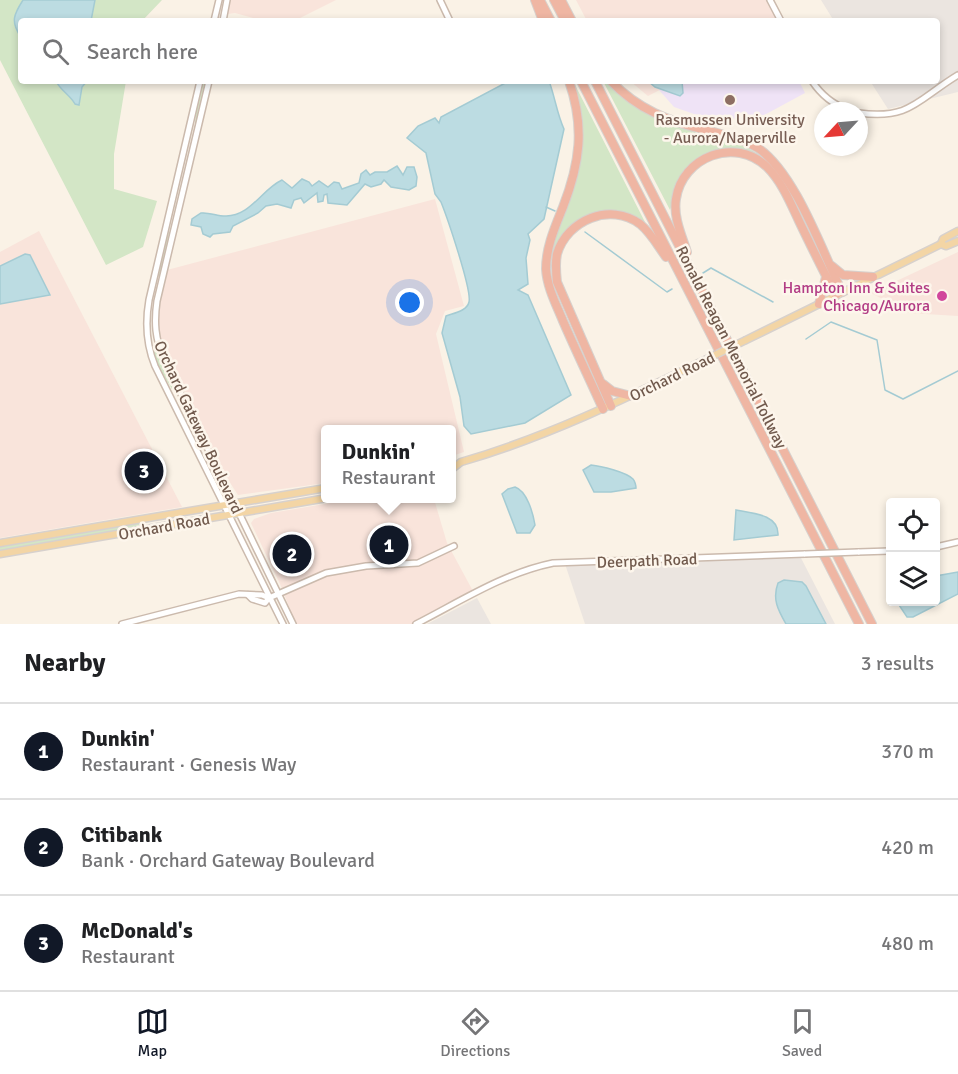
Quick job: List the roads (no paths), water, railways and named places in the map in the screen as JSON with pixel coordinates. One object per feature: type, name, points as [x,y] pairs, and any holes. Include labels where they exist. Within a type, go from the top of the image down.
[{"type":"highway","points":[[535,0],[542,18]]},
{"type":"highway","points":[[540,0],[549,18]]},
{"type":"highway","points":[[554,0],[563,18]]},
{"type":"highway","points":[[561,0],[570,18]]},
{"type":"highway","points":[[570,84],[576,104],[579,129],[577,161],[573,181],[550,242],[546,271],[553,298],[607,408]]},
{"type":"highway","name":"Ronald Reagan Memorial Tollway","points":[[583,84],[859,624]]},
{"type":"highway","name":"Ronald Reagan Memorial Tollway","points":[[597,84],[872,624]]},
{"type":"highway","points":[[614,84],[628,97],[662,117],[741,139],[767,155],[790,183],[829,263],[839,294]]},
{"type":"highway","points":[[692,271],[675,210],[678,190],[684,176],[694,165],[711,155],[730,152],[744,154],[759,160],[779,182],[826,275],[839,294]]},
{"type":"highway","points":[[607,408],[600,381],[557,282],[555,270],[558,253],[569,232],[587,219],[600,215],[616,215],[631,220],[647,231],[684,283]]},
{"type":"highway","points":[[829,263],[843,275],[873,277]]},
{"type":"highway","points":[[819,304],[826,275]]},
{"type":"highway","points":[[600,381],[612,391],[632,396]]},
{"type":"main road","name":"Orchard Road","points":[[456,466],[461,462],[530,439],[607,408],[941,244],[943,239],[958,231]]},
{"type":"main road","name":"Orchard Road","points":[[941,244],[946,246],[958,241]]},
{"type":"main road","name":"Orchard Road","points":[[456,461],[461,462]]},
{"type":"main road","name":"Orchard Road","points":[[0,543],[321,489]]},
{"type":"main road","name":"Orchard Road","points":[[0,554],[321,499]]},
{"type":"street","points":[[215,18],[219,0]]},
{"type":"street","points":[[224,18],[227,0]]},
{"type":"street","points":[[440,0],[449,18]]},
{"type":"street","points":[[770,0],[779,18]]},
{"type":"street","points":[[868,115],[878,116],[904,112],[958,75]]},
{"type":"street","name":"Orchard Gateway Boulevard","points":[[199,84],[149,300],[146,325],[148,345],[155,366],[283,624]]},
{"type":"street","name":"Orchard Gateway Boulevard","points":[[208,84],[157,301],[156,337],[164,359],[293,624]]},
{"type":"street","points":[[814,84],[832,102]]},
{"type":"street","points":[[940,547],[958,542]]},
{"type":"street","points":[[122,624],[239,594],[262,595],[269,598],[326,573],[366,566],[418,562],[454,546]]},
{"type":"street","name":"Deerpath Road","points":[[416,624],[509,576],[553,562],[886,551]]},
{"type":"water","points":[[23,0],[95,0],[92,18],[18,18],[18,32],[14,22]]},
{"type":"water","points":[[58,84],[84,84],[79,105],[75,104]]},
{"type":"water","points":[[503,84],[550,84],[564,129],[544,219],[528,234],[530,240],[526,258],[528,284],[518,290],[528,295],[571,395],[525,423],[471,434],[464,426],[460,397],[442,333],[446,316],[468,305],[467,283],[444,210],[435,194],[426,153],[407,138],[418,126],[435,118],[439,123],[441,117]]},
{"type":"water","points":[[652,84],[682,84],[683,93],[680,96]]},
{"type":"water","points":[[397,166],[403,175],[407,167],[414,167],[417,177],[416,186],[409,190],[391,187],[384,180],[381,184],[371,187],[365,184],[347,205],[328,203],[327,194],[324,195],[323,201],[318,202],[317,193],[304,203],[301,198],[294,200],[291,208],[277,204],[266,206],[258,213],[233,226],[230,232],[213,234],[210,237],[203,234],[201,227],[191,225],[192,219],[201,213],[225,216],[242,212],[282,180],[292,188],[302,179],[312,186],[319,181],[328,187],[334,182],[339,183],[342,189],[359,183],[361,174],[366,170],[370,175],[375,172],[387,172]]},
{"type":"water","points":[[25,254],[30,255],[50,295],[0,304],[0,266]]},
{"type":"water","points":[[591,465],[630,476],[636,488],[594,492],[583,470]]},
{"type":"water","points":[[515,487],[523,493],[531,509],[535,525],[530,533],[517,533],[502,494]]},
{"type":"water","points":[[736,510],[769,519],[777,528],[778,535],[734,540]]},
{"type":"water","points":[[958,572],[958,594],[940,603],[940,575]]},
{"type":"water","points":[[784,580],[802,582],[806,586],[826,624],[786,624],[778,609],[776,599],[778,583]]},
{"type":"water","points":[[900,606],[935,606],[913,617],[907,617]]},
{"type":"waterway","points":[[546,207],[555,211]]},
{"type":"waterway","points":[[585,232],[667,292],[672,289]]},
{"type":"waterway","points":[[703,273],[711,268],[773,302]]},
{"type":"waterway","points":[[806,339],[831,322],[877,340],[885,390],[903,399],[958,371]]},
{"type":"place","name":"Rasmussen University - Aurora/Naperville","points":[[730,100]]},
{"type":"place","name":"Hampton Inn & Suites Chicago/Aurora","points":[[942,296]]},
{"type":"place","name":"McDonald's","points":[[144,471]]},
{"type":"place","name":"Dunkin'","points":[[389,545]]},
{"type":"place","name":"Citibank","points":[[292,554]]}]
